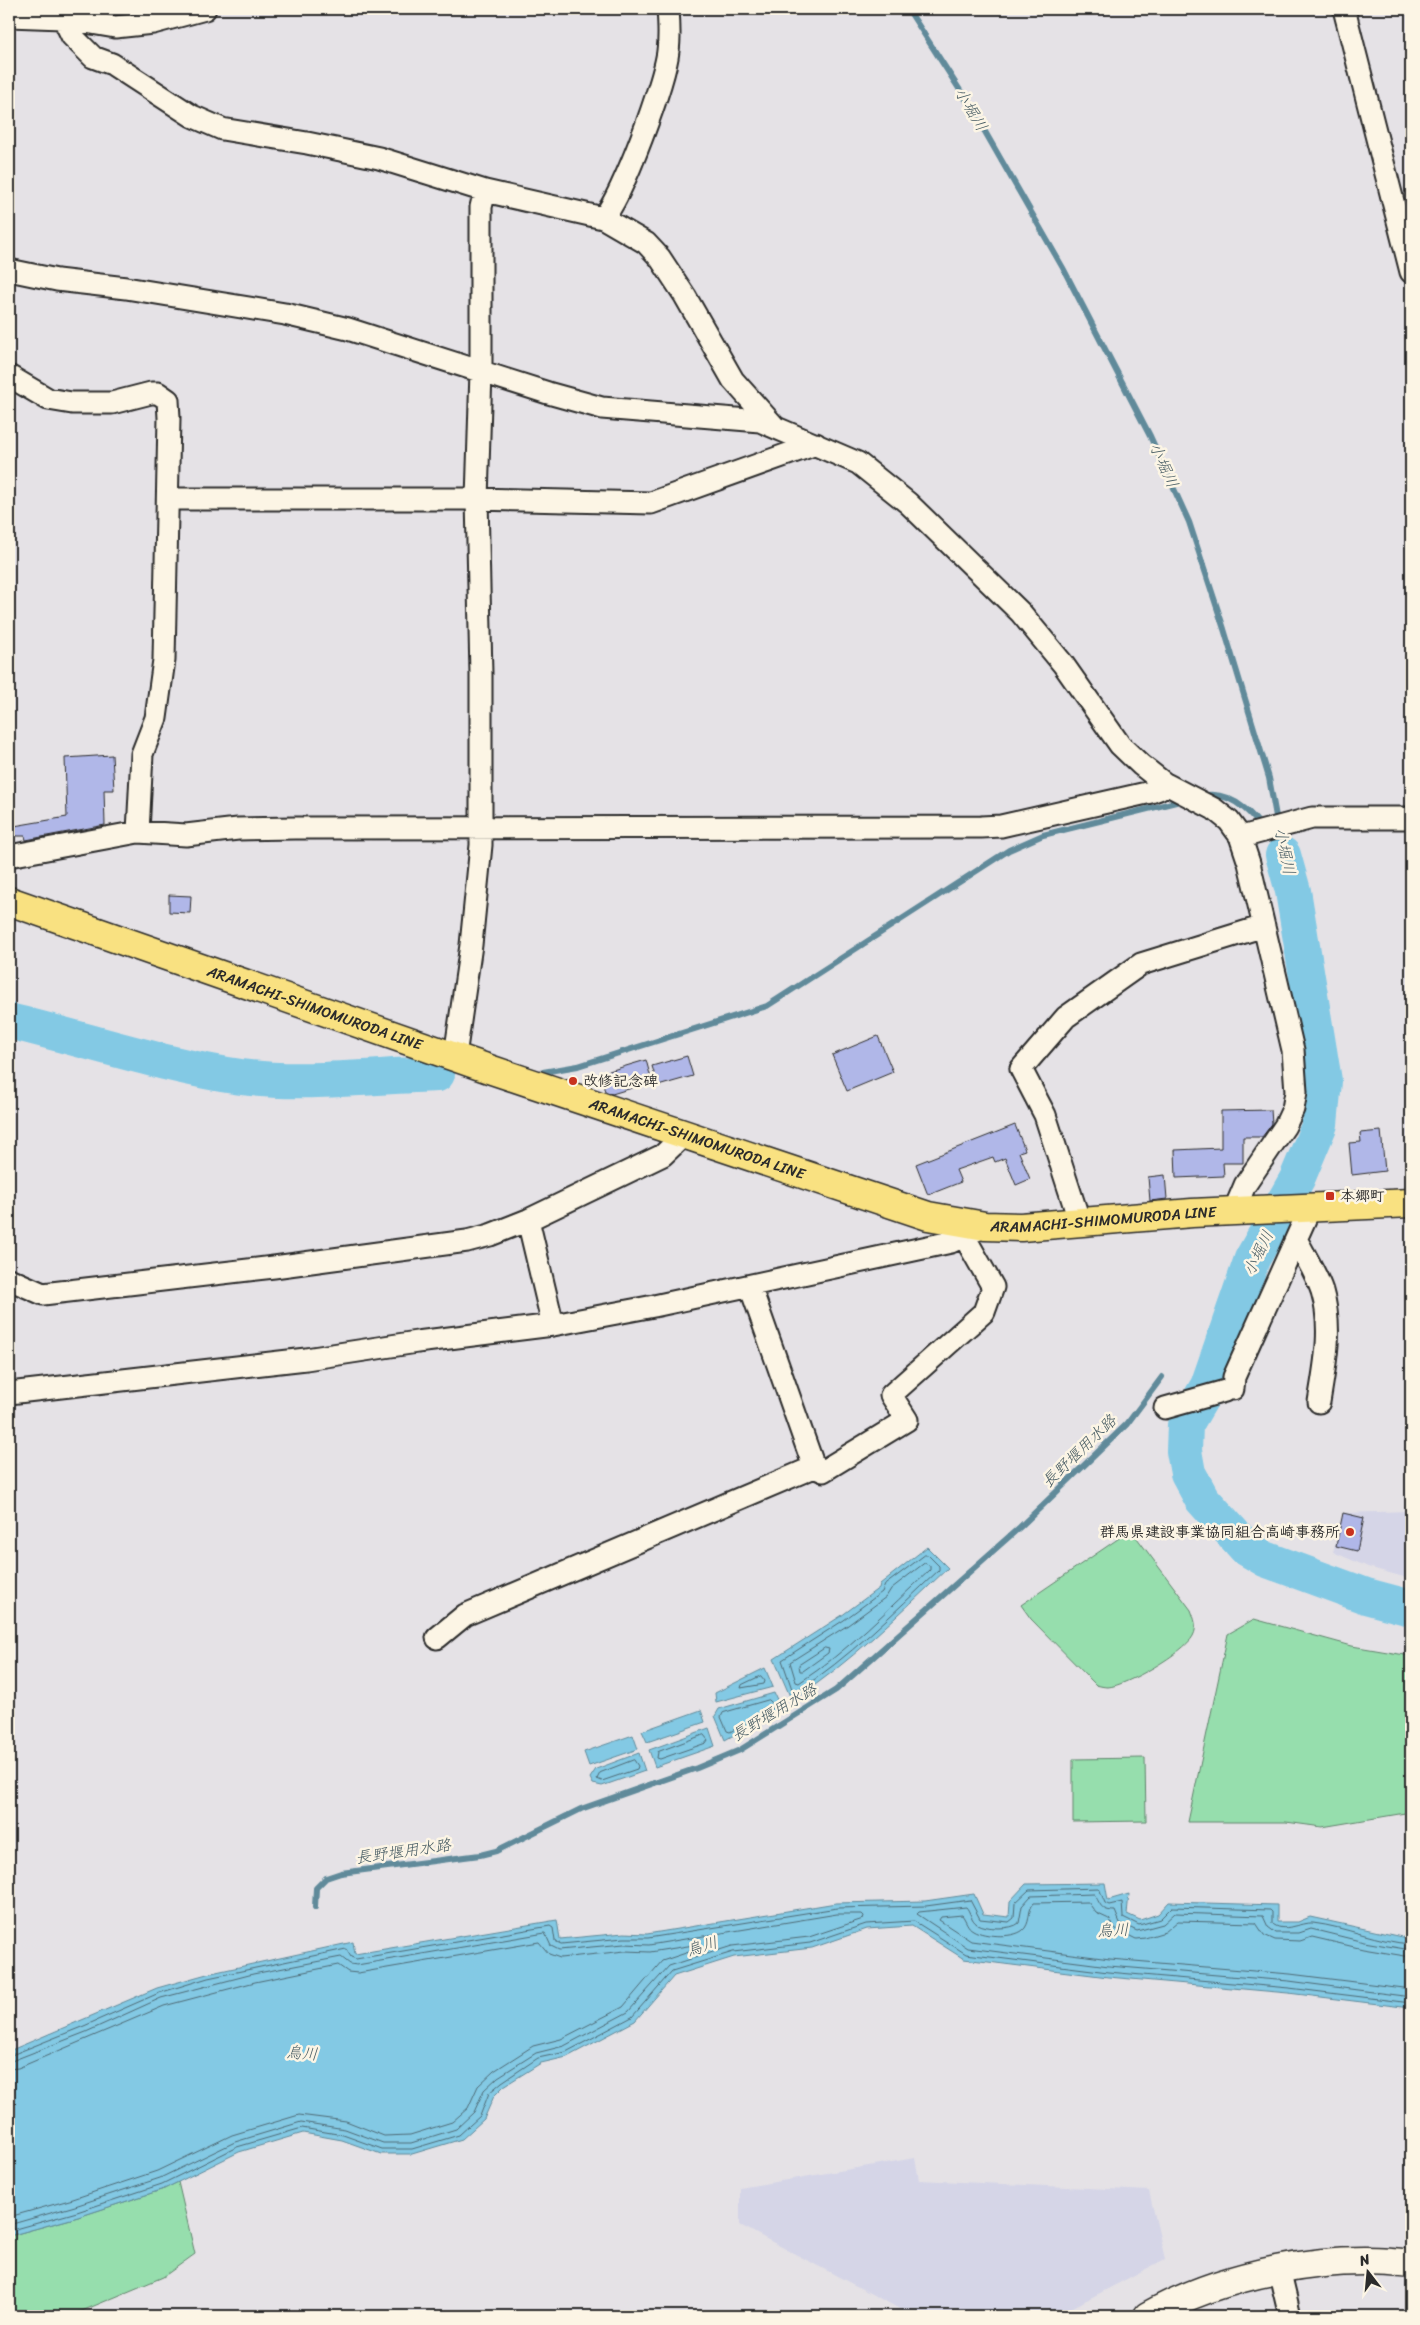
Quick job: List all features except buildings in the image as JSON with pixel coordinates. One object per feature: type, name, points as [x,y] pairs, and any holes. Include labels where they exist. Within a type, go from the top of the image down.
[{"type":"main road","name":"ARAMACHI-SHIMOMURODA LINE","points":[[9,901],[492,1070],[974,1231],[1240,1210],[1411,1203]]},
{"type":"street","points":[[9,16],[61,13],[115,26],[153,23],[205,9]]},
{"type":"street","points":[[603,218],[609,212],[620,190],[659,91],[668,51],[668,9]]},
{"type":"street","points":[[1344,9],[1411,272]]},
{"type":"street","points":[[61,13],[72,36],[93,57],[112,64],[192,116],[222,129],[307,142],[378,158],[486,191],[603,218],[646,243],[660,258],[685,296],[734,380],[775,427]]},
{"type":"street","points":[[455,1056],[471,945],[481,845],[481,674],[477,499],[481,371],[481,207],[486,191]]},
{"type":"street","points":[[9,270],[57,280],[126,288],[285,314],[348,329],[548,393],[602,408],[760,421],[858,463],[908,503],[1006,597],[1063,664],[1120,745],[1141,765],[1172,787],[1204,804],[1229,821],[1244,835],[1293,1050],[1296,1092],[1293,1109],[1284,1126],[1244,1186],[1240,1210]]},
{"type":"street","points":[[9,376],[48,399],[72,403],[112,403],[151,393],[158,393],[168,400],[168,499],[164,660],[156,718],[142,754],[138,832]]},
{"type":"street","points":[[168,499],[477,499],[651,503],[816,444]]},
{"type":"street","points":[[9,856],[138,832],[186,835],[238,829],[1000,826],[1172,787]]},
{"type":"street","points":[[1244,835],[1312,818],[1411,818]]},
{"type":"street","points":[[1080,1223],[1045,1115],[1021,1069],[1066,1017],[1141,964],[1264,926]]},
{"type":"street","points":[[9,1279],[43,1294],[274,1267],[467,1241],[490,1235],[528,1220],[663,1155],[684,1134]]},
{"type":"street","points":[[1165,1408],[1229,1390],[1296,1239],[1304,1208]]},
{"type":"street","points":[[528,1220],[553,1325]]},
{"type":"street","points":[[9,1393],[306,1360],[417,1342],[553,1325],[750,1286],[951,1242],[974,1231],[992,1287],[984,1312],[891,1396],[907,1420],[823,1472],[814,1467],[750,1286]]},
{"type":"street","points":[[1296,1239],[1321,1290],[1327,1317],[1328,1350],[1320,1402]]},
{"type":"street","points":[[437,1638],[465,1615],[814,1467]]},
{"type":"street","points":[[1148,2316],[1188,2296],[1223,2284],[1308,2264],[1342,2262],[1411,2264]]},
{"type":"street","points":[[1279,2270],[1290,2316]]},
{"type":"shaded area","points":[[1411,1511],[1411,1579],[1368,1567],[1333,1552],[1343,1513]]},
{"type":"shaded area","points":[[915,2158],[919,2180],[1149,2191],[1165,2259],[1056,2316],[903,2316],[902,2310],[740,2225],[740,2188]]},
{"type":"green space","points":[[1131,1530],[1191,1610],[1195,1629],[1188,1643],[1179,1651],[1141,1675],[1108,1687],[1096,1685],[1031,1619],[1021,1605]]},
{"type":"green space","points":[[1254,1619],[1352,1646],[1411,1656],[1411,1812],[1322,1827],[1286,1822],[1188,1822],[1228,1634]]},
{"type":"green space","points":[[1145,1758],[1146,1821],[1073,1822],[1073,1759]]},
{"type":"green space","points":[[178,2182],[195,2254],[163,2277],[70,2316],[9,2316],[9,2236],[78,2217],[164,2189]]},
{"type":"water","points":[[927,1547],[948,1568],[854,1655],[792,1701],[774,1659],[841,1616],[879,1588],[880,1584]]},
{"type":"water","points":[[765,1668],[773,1687],[716,1702],[715,1693]]},
{"type":"water","points":[[774,1693],[779,1704],[775,1712],[725,1740],[715,1716],[719,1709]]},
{"type":"water","points":[[701,1710],[705,1722],[647,1742],[642,1731]]},
{"type":"water","points":[[709,1728],[715,1746],[655,1767],[649,1750]]},
{"type":"water","points":[[633,1735],[638,1749],[589,1766],[584,1752]]},
{"type":"water","points":[[639,1753],[645,1771],[602,1786],[593,1784],[590,1778],[596,1769]]},
{"type":"water","name":"烏川","points":[[1105,1883],[1108,1900],[1129,1894],[1127,1914],[1140,1920],[1158,1914],[1169,1902],[1277,1905],[1277,1922],[1298,1922],[1310,1917],[1411,1939],[1411,2008],[1288,1993],[1108,1977],[964,1959],[912,1926],[867,1929],[812,1948],[734,1957],[674,1976],[635,2021],[567,2057],[541,2063],[504,2086],[494,2096],[484,2119],[462,2139],[412,2154],[381,2154],[342,2140],[303,2133],[239,2152],[164,2189],[78,2217],[9,2236],[9,2051],[157,1988],[207,1974],[353,1942],[355,1954],[557,1920],[560,1939],[624,1933],[647,1934],[836,1903],[925,1901],[974,1894],[983,1914],[1009,1917],[1010,1901],[1026,1884]]},
{"type":"waterway","name":"小堀川","points":[[908,9],[972,109],[1063,268],[1150,436],[1189,522],[1269,778],[1283,855]]},
{"type":"waterway","points":[[1201,796],[1214,795],[1227,798],[1238,804],[1258,822],[1282,854]]},
{"type":"waterway","points":[[543,1072],[578,1066],[767,1006],[1009,850],[1043,835],[1184,800]]},
{"type":"waterway","name":"小堀川","points":[[1283,855],[1293,891],[1324,1081],[1320,1124],[1297,1179],[1252,1259],[1208,1386],[1185,1425],[1184,1451],[1188,1473],[1202,1499],[1246,1548],[1265,1559],[1366,1596],[1411,1608]]},
{"type":"waterway","points":[[9,1021],[154,1059],[241,1077],[314,1080],[437,1074]]},
{"type":"waterway","name":"長野堰用水路","points":[[315,1907],[316,1888],[326,1878],[341,1873],[480,1855],[496,1851],[581,1809],[697,1768],[740,1750],[836,1690],[1020,1527],[1127,1424],[1162,1377]]},
{"type":"place","name":"改修記念碑","points":[[573,1081]]},
{"type":"place","name":"本郷町","points":[[1330,1196]]},
{"type":"place","name":"群馬県建設事業協同組合高崎事務所","points":[[1350,1532]]}]
